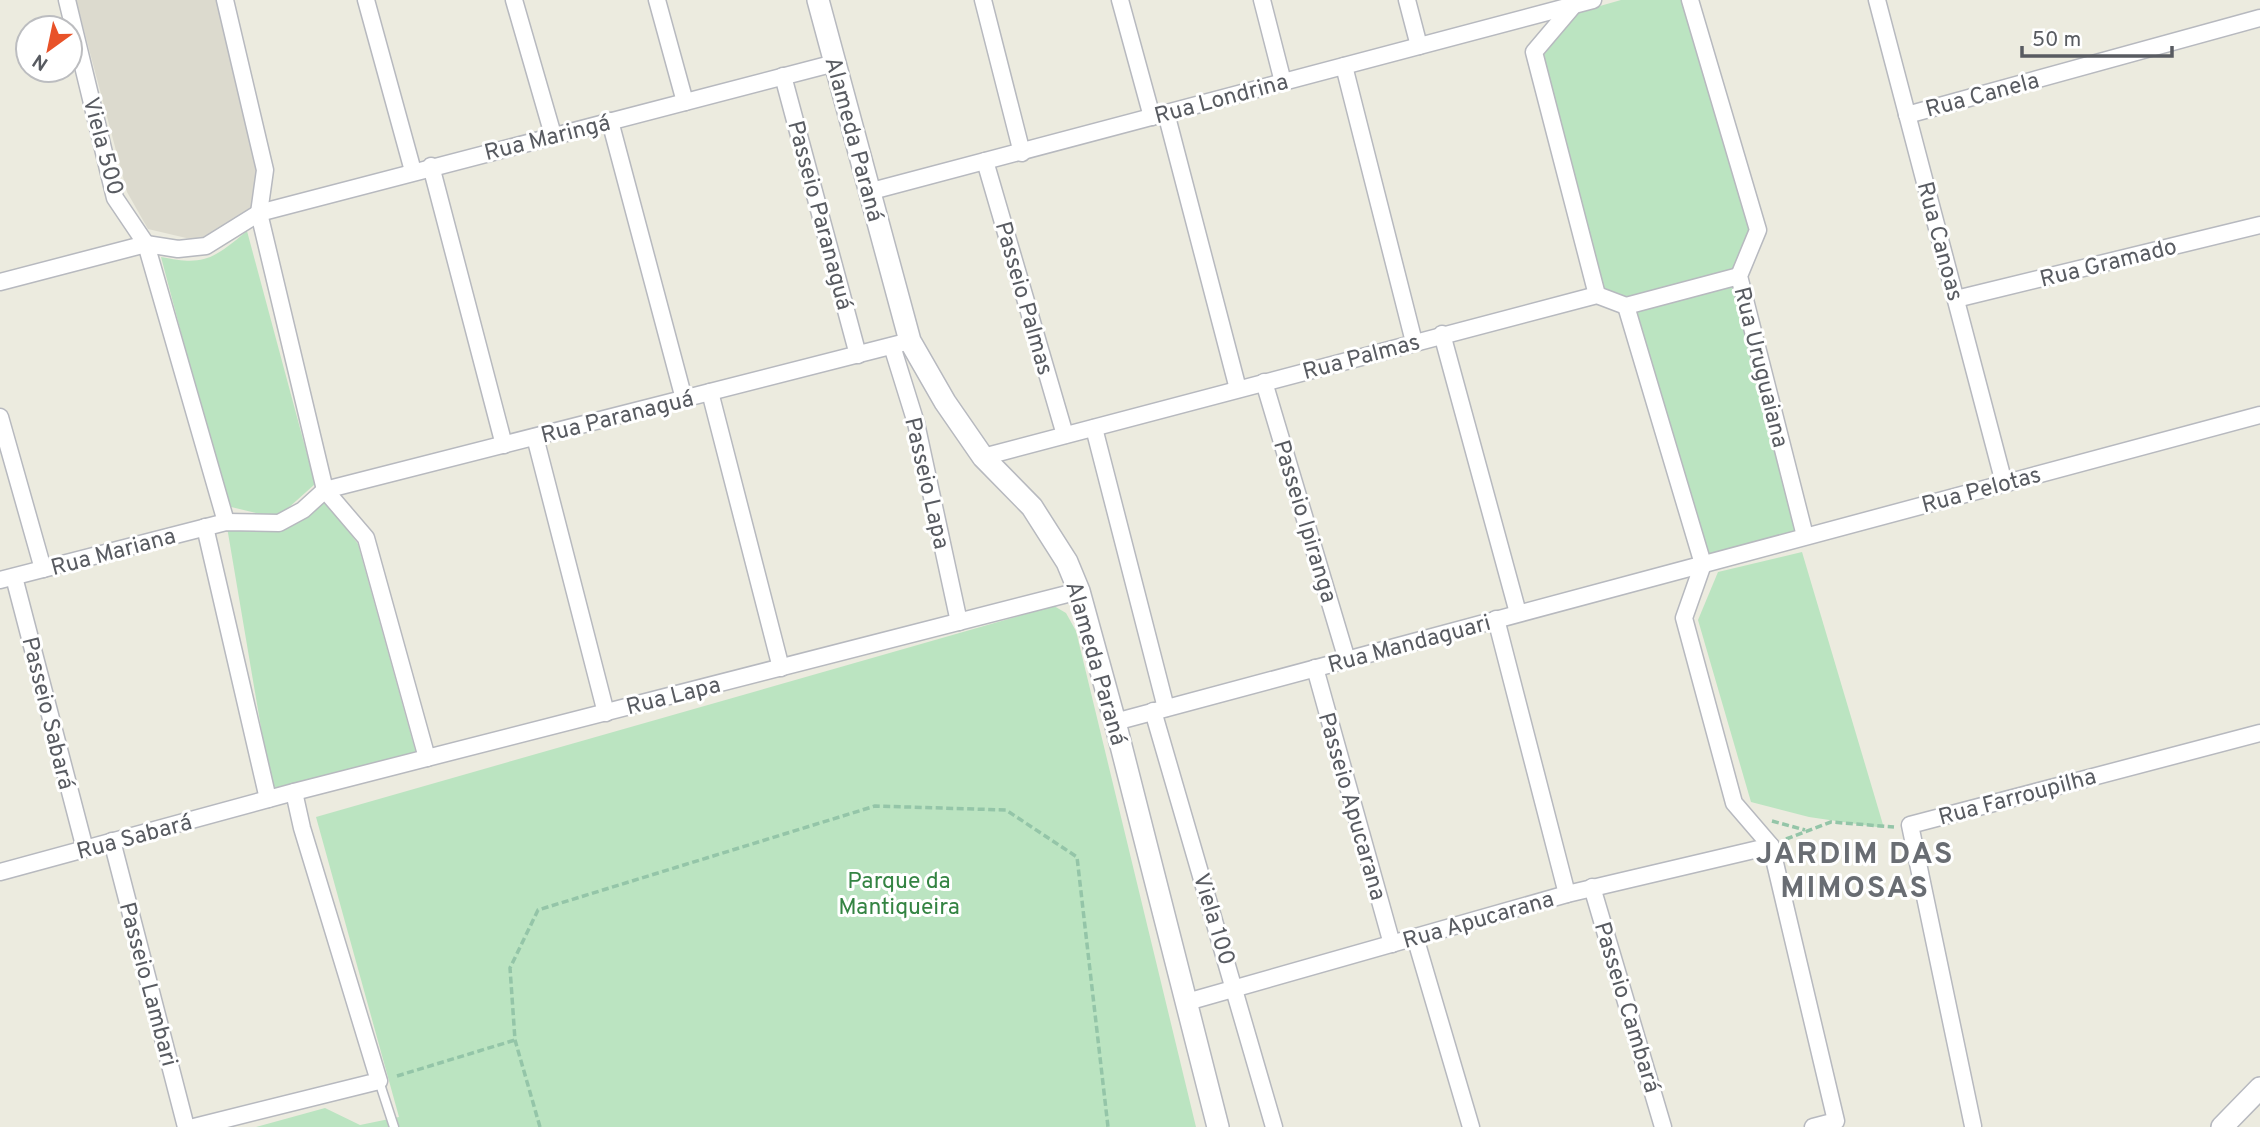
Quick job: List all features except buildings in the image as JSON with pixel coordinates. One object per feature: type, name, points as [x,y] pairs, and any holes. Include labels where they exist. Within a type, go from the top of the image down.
[{"type":"street","name":"Viela 500","points":[[67,0],[115,198],[146,244],[226,522]]},
{"type":"street","points":[[225,0],[265,170],[259,213],[325,491],[366,538],[427,758]]},
{"type":"street","points":[[366,0],[413,171]]},
{"type":"street","points":[[514,0],[553,135]]},
{"type":"street","points":[[657,0],[685,102]]},
{"type":"street","name":"Alameda Paraná","points":[[818,0],[869,192],[901,344],[984,457],[1032,506],[1067,562],[1079,591],[1188,1002],[1218,1127]]},
{"type":"street","points":[[983,0],[1022,153]]},
{"type":"street","points":[[1120,0],[1159,115],[1238,389]]},
{"type":"street","points":[[1262,0],[1283,82]]},
{"type":"street","points":[[1407,0],[1419,46]]},
{"type":"street","name":"Rua Londrina","points":[[869,192],[1573,3],[1593,0]]},
{"type":"street","name":"Rua Uruguaiana","points":[[1690,0],[1758,230],[1739,276],[1805,536]]},
{"type":"street","name":"Rua Canoas","points":[[1877,0],[2004,483]]},
{"type":"street","points":[[1573,3],[1534,51],[1597,295],[1626,306],[1739,276]]},
{"type":"street","name":"Rua Canela","points":[[1907,115],[2260,18]]},
{"type":"street","name":"Rua Maringá","points":[[146,244],[178,249],[206,246],[259,213],[431,166],[835,63]]},
{"type":"street","points":[[1344,66],[1414,342]]},
{"type":"street","name":"Passeio Paranaguá","points":[[783,76],[858,355]]},
{"type":"street","points":[[610,121],[684,399]]},
{"type":"street","name":"Passeio Palmas","points":[[985,161],[1065,435]]},
{"type":"street","points":[[431,166],[504,445]]},
{"type":"street","name":"Rua Gramado","points":[[1956,299],[2260,225]]},
{"type":"street","points":[[0,282],[146,244]]},
{"type":"street","name":"Rua Palmas","points":[[984,457],[1597,295]]},
{"type":"street","points":[[1626,306],[1703,564],[1684,618],[1734,803],[1771,846],[1836,1121],[1812,1127]]},
{"type":"street","points":[[1442,334],[1518,613]]},
{"type":"street","name":"Rua Paranaguá","points":[[325,491],[901,344]]},
{"type":"street","name":"Passeio Lapa","points":[[901,344],[959,622]]},
{"type":"street","name":"Passeio Ipiranga","points":[[1264,382],[1347,660]]},
{"type":"street","points":[[710,392],[781,668]]},
{"type":"street","name":"Rua Pelotas","points":[[1703,564],[2260,415]]},
{"type":"street","points":[[0,416],[43,569]]},
{"type":"street","points":[[1094,428],[1160,710]]},
{"type":"street","points":[[535,437],[606,713]]},
{"type":"street","name":"Rua Mariana","points":[[7,579],[226,522],[279,523],[303,510],[325,491]]},
{"type":"street","points":[[205,527],[268,799]]},
{"type":"street","name":"Rua Mandaguari","points":[[1115,722],[1703,564]]},
{"type":"street","name":"Passeio Sabará","points":[[7,579],[85,849]]},
{"type":"street","name":"Rua Lapa","points":[[268,799],[1079,591]]},
{"type":"street","points":[[1496,619],[1567,894]]},
{"type":"street","name":"Passeio Apucarana","points":[[1315,668],[1392,944]]},
{"type":"street","name":"Viela 100","points":[[1160,710],[1274,1127]]},
{"type":"street","name":"Rua Farroupilha","points":[[1973,1126],[1910,825],[2260,733]]},
{"type":"street","points":[[194,1127],[379,1081],[302,828],[294,792]]},
{"type":"street","name":"Rua Sabará","points":[[0,872],[268,799]]},
{"type":"street","name":"Passeio Lambari","points":[[112,841],[186,1127]]},
{"type":"street","name":"Rua Apucarana","points":[[1188,1002],[1592,887],[1771,846]]},
{"type":"street","name":"Passeio Cambará","points":[[1592,887],[1663,1127]]},
{"type":"street","points":[[1415,937],[1471,1127]]},
{"type":"street","points":[[2222,1127],[2260,1088]]},
{"type":"lane","points":[[379,1081],[394,1127]]},
{"type":"path","points":[[540,1127],[515,1040],[510,968],[538,910],[874,806],[1006,810],[1077,857],[1108,1127]]},
{"type":"path","points":[[1771,846],[1831,822],[1884,828],[1910,825]]},
{"type":"path","points":[[379,1081],[515,1040]]},
{"type":"shaded area","points":[[76,0],[217,0],[262,168],[250,214],[199,241],[148,229],[127,192],[84,30],[84,14],[80,14]]},
{"type":"green space","points":[[1621,0],[1683,0],[1750,229],[1737,270],[1628,300],[1602,291],[1540,55],[1579,12]]},
{"type":"green space","points":[[247,231],[315,484],[277,518],[227,506],[161,257],[188,261],[208,258]]},
{"type":"green space","points":[[1735,284],[1795,531],[1708,557],[1634,309]]},
{"type":"green space","points":[[326,500],[358,544],[416,753],[275,789],[268,769],[227,527],[259,531],[281,530],[300,520]]},
{"type":"green space","points":[[1802,552],[1884,828],[1809,817],[1751,802],[1698,620],[1718,572]]},
{"type":"green space","name":"Parque da Mantiqueira","points":[[1054,606],[1066,613],[1076,631],[1196,1127],[256,1127],[325,1108],[360,1125],[399,1117],[316,817]]},
{"type":"district","name":"JARDIM DAS MIMOSAS","points":[[1855,870]]}]
